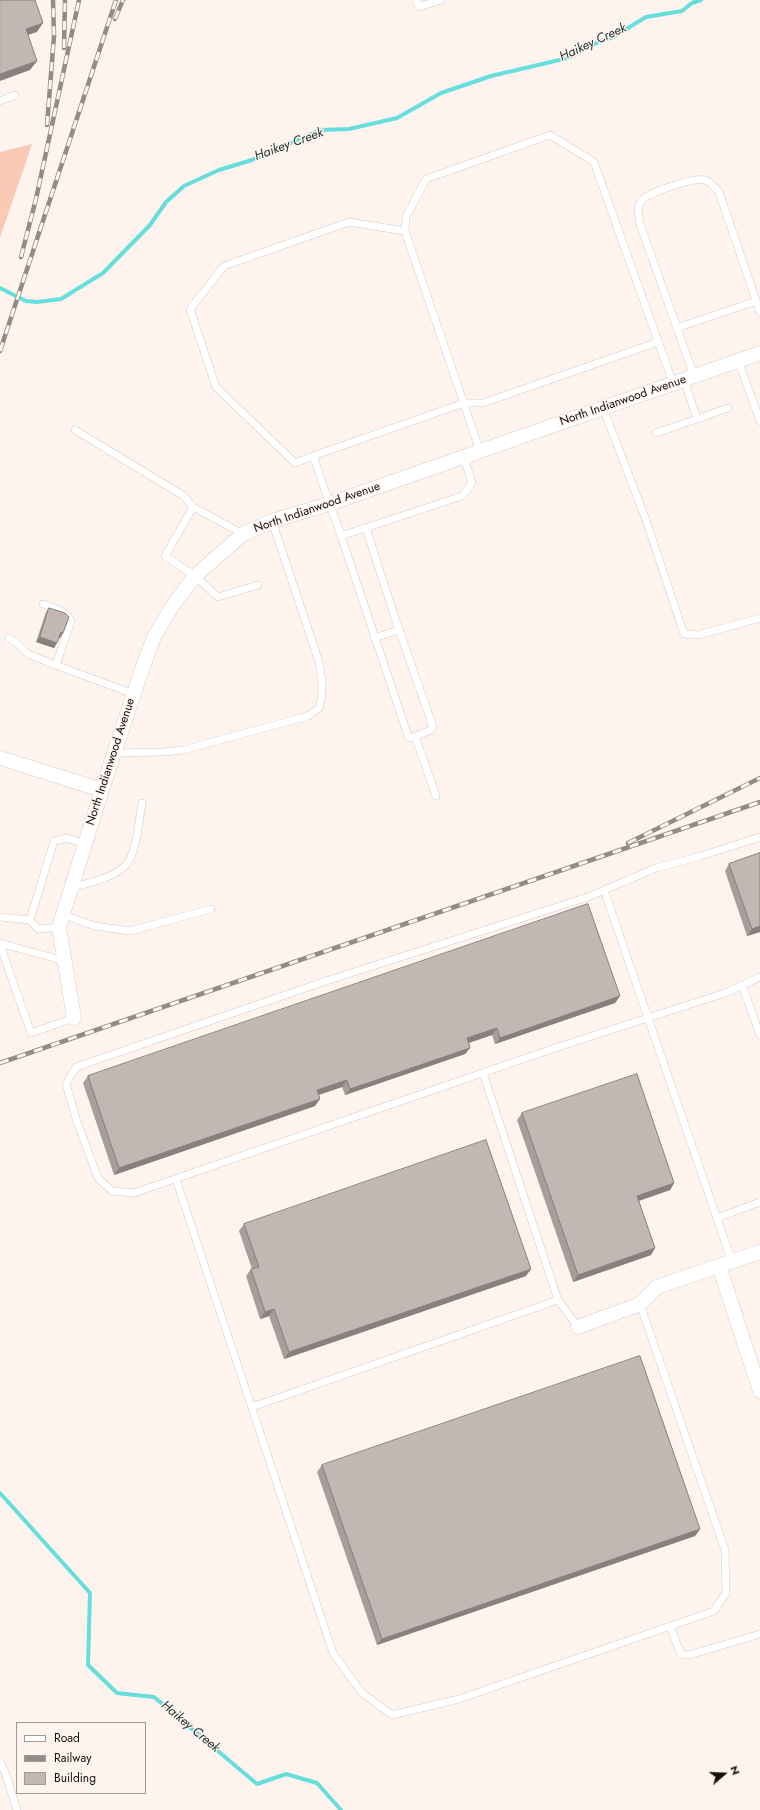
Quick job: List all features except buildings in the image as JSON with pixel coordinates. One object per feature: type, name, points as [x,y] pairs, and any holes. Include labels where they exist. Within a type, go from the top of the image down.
[{"type":"street","name":"North Indianwood Avenue","points":[[74,1018],[65,961],[61,921],[70,888],[154,637],[172,605],[195,576],[244,534],[272,521],[329,504],[760,353]]},
{"type":"street","points":[[0,758],[102,790]]},
{"type":"street","points":[[578,1327],[640,1304],[657,1287],[760,1252]]},
{"type":"street","points":[[726,1264],[760,1391]]},
{"type":"lane","points":[[416,0],[419,8],[441,0]]},
{"type":"lane","points":[[0,101],[15,95]]},
{"type":"lane","points":[[480,451],[405,231],[406,217],[426,179],[550,135],[594,162],[658,342],[684,379]]},
{"type":"lane","points":[[697,419],[684,379],[677,328],[640,224],[638,210],[641,200],[648,195],[693,180],[705,180],[714,186],[719,192],[760,312]]},
{"type":"lane","points":[[405,231],[349,222],[224,266],[190,308],[216,387],[295,463],[464,403],[483,403],[658,342]]},
{"type":"lane","points":[[677,328],[756,301]]},
{"type":"lane","points":[[738,360],[760,421]]},
{"type":"lane","points":[[603,408],[646,520],[684,634],[698,635],[760,618]]},
{"type":"lane","points":[[656,433],[728,408]]},
{"type":"lane","points":[[75,430],[184,496],[193,507],[244,534]]},
{"type":"lane","points":[[313,456],[408,736],[411,738],[431,730],[433,727],[399,630],[366,528]]},
{"type":"lane","points":[[340,536],[462,496],[472,483],[464,457]]},
{"type":"lane","points":[[193,507],[165,556],[195,576],[218,597],[258,585]]},
{"type":"lane","points":[[115,753],[183,750],[308,716],[319,708],[323,696],[319,662],[272,521]]},
{"type":"lane","points":[[43,604],[60,610],[69,617],[71,621],[57,662],[58,666]]},
{"type":"lane","points":[[374,638],[399,630]]},
{"type":"lane","points":[[9,638],[28,654],[134,694]]},
{"type":"lane","points":[[415,736],[436,796]]},
{"type":"lane","points":[[70,888],[111,875],[126,865],[133,852],[142,803]]},
{"type":"lane","points":[[760,837],[701,856],[656,868],[588,897],[326,981],[76,1067],[66,1084],[77,1122],[98,1178],[112,1191],[134,1193],[648,1017],[728,992],[760,977]]},
{"type":"lane","points":[[30,920],[54,841],[67,838],[84,844]]},
{"type":"lane","points":[[604,890],[717,1218],[726,1264]]},
{"type":"lane","points":[[0,917],[30,920],[38,929],[61,921],[130,931],[211,909]]},
{"type":"lane","points":[[0,944],[65,961]]},
{"type":"lane","points":[[0,944],[31,1032],[74,1018]]},
{"type":"lane","points":[[742,985],[760,1035]]},
{"type":"lane","points":[[483,1073],[558,1300],[578,1327]]},
{"type":"lane","points":[[176,1179],[333,1653],[362,1693],[392,1715],[459,1699],[714,1611],[726,1593],[725,1550],[640,1304]]},
{"type":"lane","points":[[717,1218],[760,1202]]},
{"type":"lane","points":[[252,1407],[558,1300]]},
{"type":"lane","points":[[670,1626],[681,1655],[689,1656],[760,1634]]},
{"type":"lane","points":[[0,1762],[5,1772],[17,1810]]},
{"type":"shaded area","points":[[32,144],[0,238],[0,152]]},
{"type":"waterway","name":"Haikey Creek","points":[[0,288],[26,301],[37,302],[61,299],[103,273],[150,225],[166,202],[184,186],[219,170],[252,160],[320,130],[349,129],[397,118],[441,93],[491,76],[568,58],[596,43],[613,37],[646,17],[682,11],[692,3],[701,0]]},
{"type":"waterway","name":"Haikey Creek","points":[[0,1493],[90,1593],[88,1665],[117,1693],[154,1697],[257,1784],[286,1774],[317,1783],[341,1810]]},
{"type":"railway","points":[[47,125],[54,36],[53,0]]},
{"type":"railway","points":[[64,48],[65,0]]},
{"type":"railway","points":[[21,257],[36,199],[79,0]]},
{"type":"railway","points":[[0,351],[116,0]]},
{"type":"railway","points":[[115,19],[123,0]]},
{"type":"railway","points":[[628,843],[760,778]]},
{"type":"railway","points":[[0,1063],[760,802]]}]
